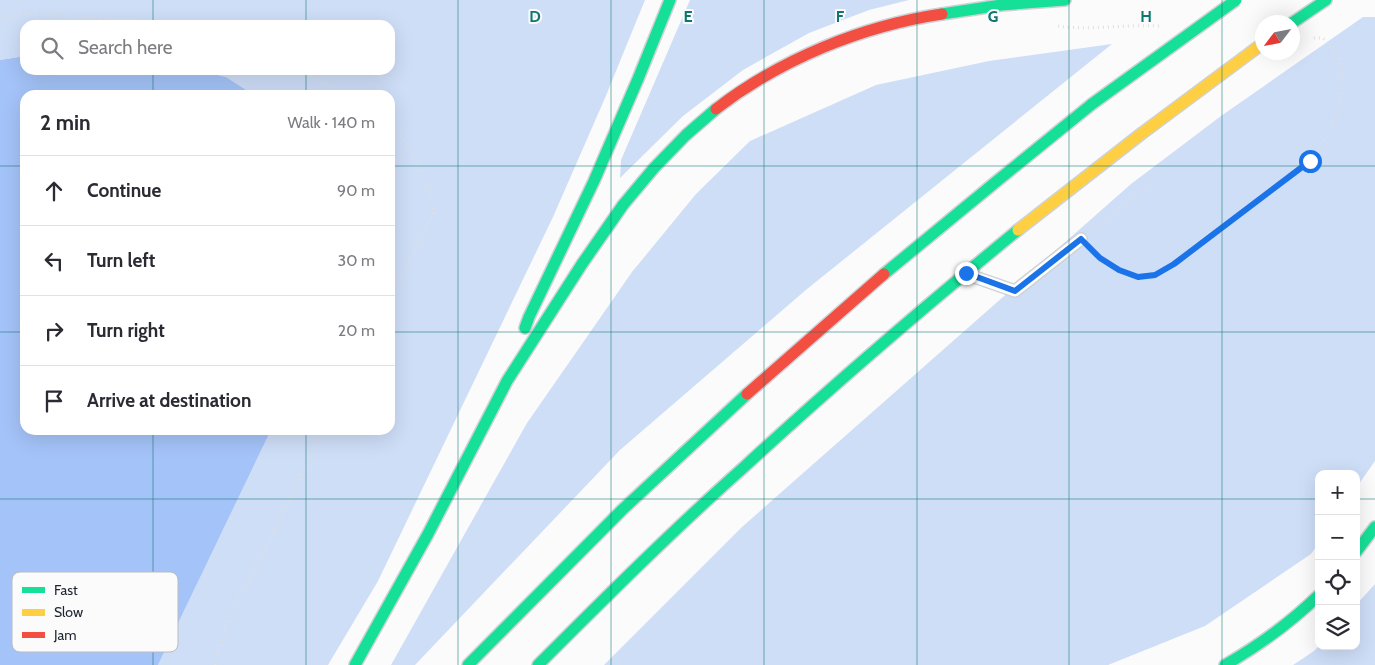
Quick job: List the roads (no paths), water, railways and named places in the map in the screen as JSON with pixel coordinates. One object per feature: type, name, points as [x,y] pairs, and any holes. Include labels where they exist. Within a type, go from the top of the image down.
[{"type":"highway","points":[[512,372],[529,316],[594,181],[670,0]]},
{"type":"highway","points":[[355,665],[388,610],[483,431],[512,372],[619,210],[639,184],[682,138],[731,99],[776,71],[834,43],[886,25],[959,10],[1065,0]]},
{"type":"highway","points":[[468,665],[606,526],[731,408],[891,268],[1092,104],[1236,0]]},
{"type":"highway","points":[[1300,18],[1326,0]]},
{"type":"highway","points":[[538,665],[630,574],[728,482],[880,346],[1054,202],[1255,49]]},
{"type":"highway","points":[[1360,547],[1375,527]]},
{"type":"highway","points":[[1225,665],[1274,634],[1315,599]]},
{"type":"lane","points":[[966,273],[1015,291],[1081,239]]},
{"type":"water","points":[[20,57],[20,75],[218,75],[226,77],[246,90],[20,90],[20,435],[269,435],[178,623],[178,572],[12,572],[12,652],[164,652],[158,665],[0,665],[0,60]]}]
